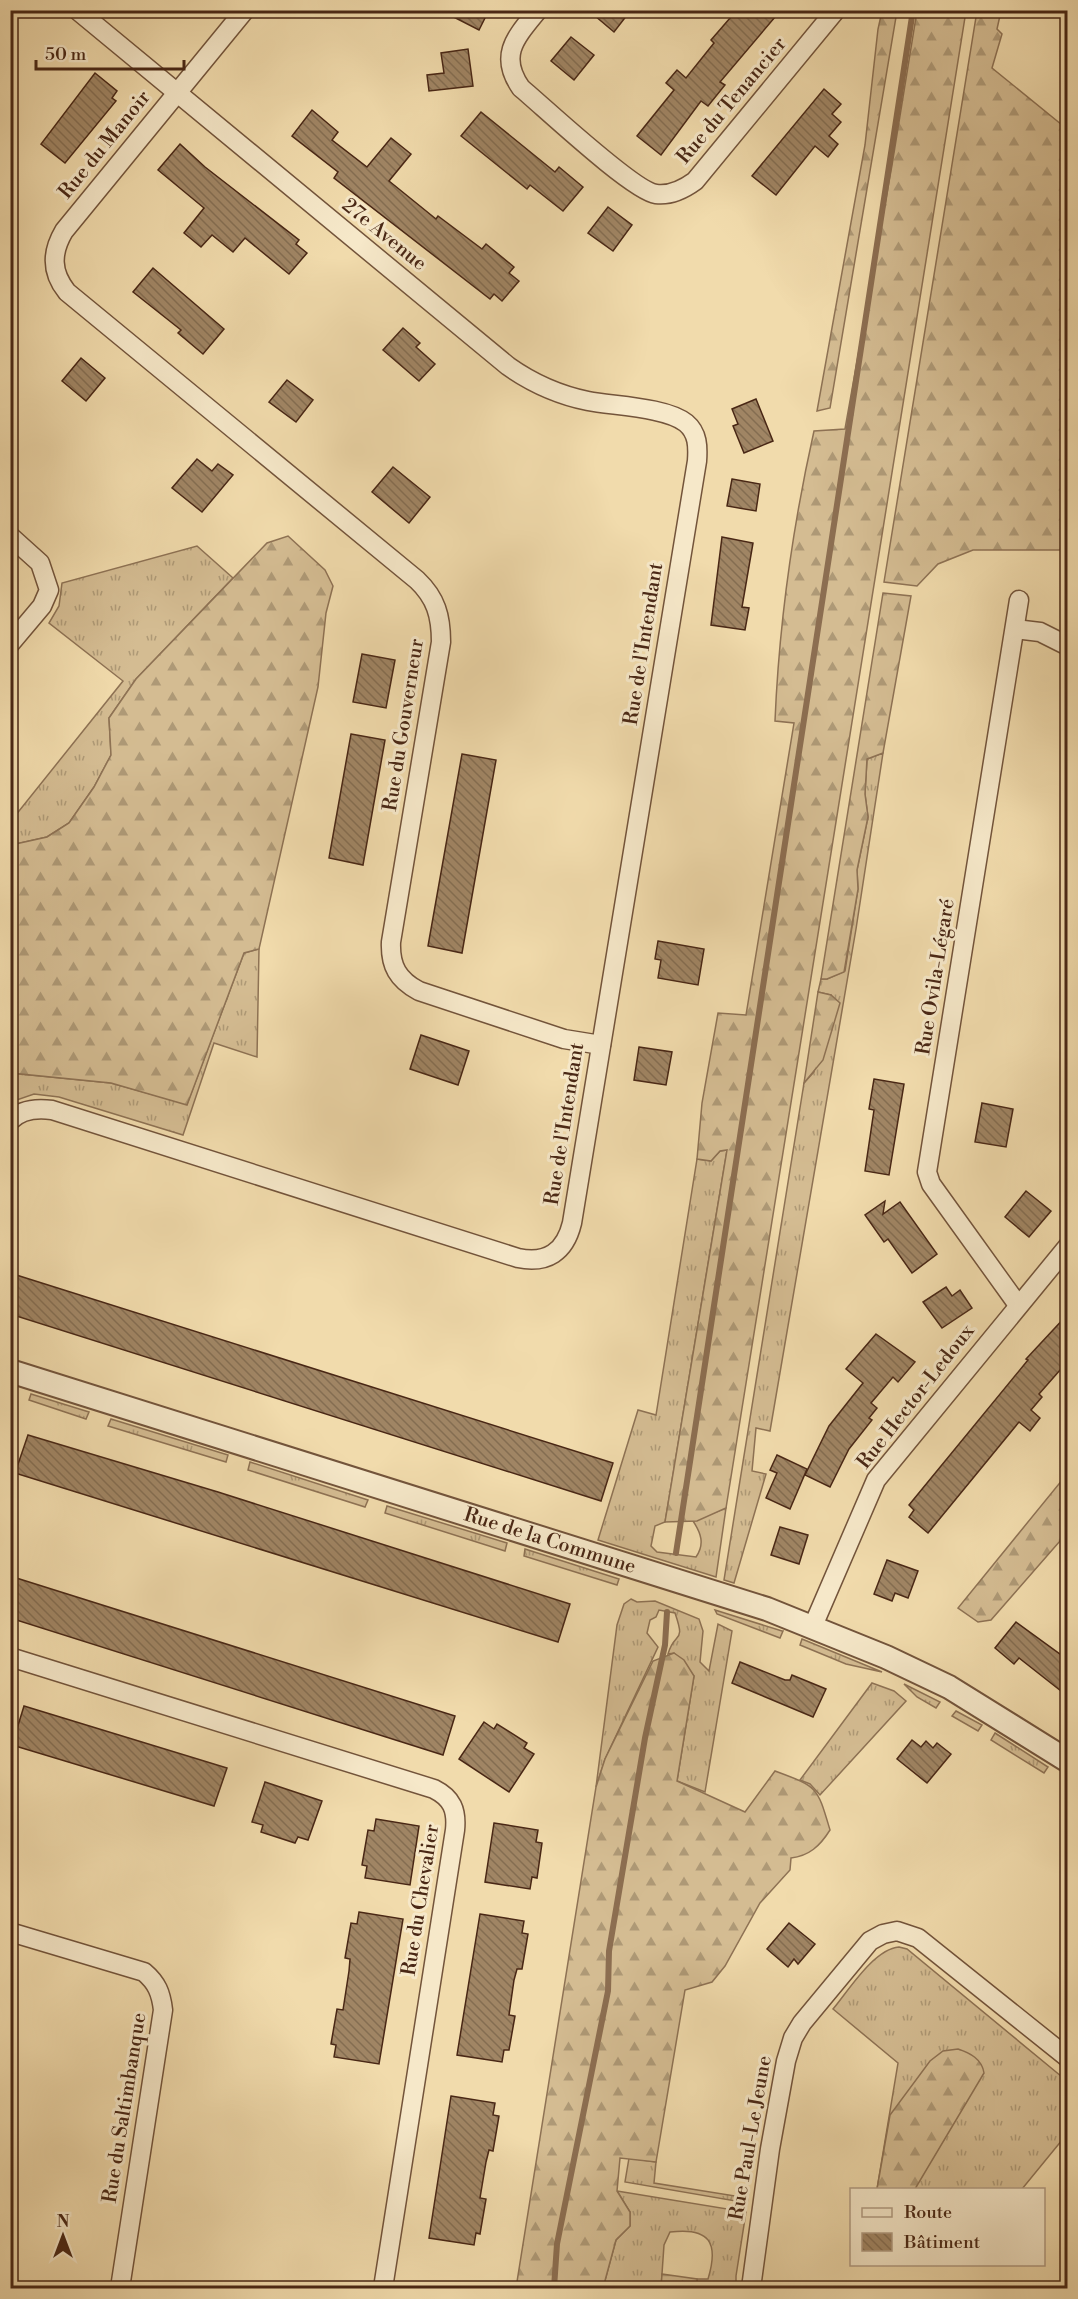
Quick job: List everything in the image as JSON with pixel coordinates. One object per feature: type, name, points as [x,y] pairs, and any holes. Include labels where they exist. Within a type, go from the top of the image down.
[{"type":"street","name":"27e Avenue","points":[[77,10],[518,373],[567,396],[676,418],[693,431]]},
{"type":"street","name":"Rue du Manoir","points":[[53,257],[64,231],[245,10]]},
{"type":"street","name":"Rue du Tenancier","points":[[538,10],[514,43],[509,63],[513,76],[521,88],[622,174],[645,190],[657,194],[671,193],[695,181],[837,10]]},
{"type":"street","name":"Rue du Gouverneur","points":[[53,257],[55,273],[67,292],[417,580],[429,591],[435,602],[439,612],[441,642],[391,942],[392,963],[396,973],[402,981],[419,991],[564,1039],[601,1045]]},
{"type":"street","name":"Rue de l'Intendant","points":[[10,1121],[21,1112],[52,1110],[532,1261],[558,1251],[569,1236],[601,1045],[697,461],[697,439],[693,431]]},
{"type":"street","points":[[10,536],[40,562],[49,590],[42,606],[10,644]]},
{"type":"street","name":"Rue Ovila-Légaré","points":[[1018,1305],[927,1177],[1019,600]]},
{"type":"street","points":[[1015,629],[1040,632],[1068,646]]},
{"type":"street","name":"Rue Hector-Ledoux","points":[[813,1626],[876,1480],[1068,1246]]},
{"type":"street","name":"Rue de la Commune","points":[[10,1371],[767,1609],[813,1626],[949,1687],[1068,1761]]},
{"type":"street","name":"Rue du Chevalier","points":[[10,1657],[434,1789],[446,1795],[452,1802],[456,1820],[455,1830],[383,2289]]},
{"type":"street","name":"Rue Paul-Le Jeune","points":[[751,2289],[771,2149],[790,2046],[802,2023],[874,1938],[897,1931],[918,1938],[1068,2058]]},
{"type":"street","name":"Rue du Saltimbanque","points":[[10,1932],[144,1972],[154,1981],[161,1993],[163,2010],[120,2289]]},
{"type":"green space","points":[[882,11],[897,11],[830,408],[817,411],[865,145]]},
{"type":"green space","points":[[917,11],[966,11],[726,1508],[697,1521],[665,1522],[727,1150],[720,1151],[711,1161],[697,1159],[702,1103],[718,1013],[746,1015],[794,723],[775,721],[780,648],[793,538],[814,431],[845,429]]},
{"type":"green space","points":[[977,11],[1001,11],[997,29],[1002,34],[992,68],[1067,129],[1067,550],[973,550],[938,564],[917,586],[884,582]]},
{"type":"green space","points":[[288,536],[325,570],[333,586],[326,613],[318,687],[259,949],[244,953],[187,1105],[111,1083],[11,1073],[11,845],[47,837],[69,823],[94,787],[111,755],[109,718],[136,679],[267,543]]},
{"type":"green space","points":[[197,546],[233,578],[136,679],[109,718],[111,755],[94,787],[69,823],[47,837],[11,845],[11,821],[123,681],[49,623],[59,606],[62,583]]},
{"type":"green space","points":[[883,593],[911,596],[883,753],[867,759],[865,794],[868,817],[857,870],[858,889],[844,972],[821,979]]},
{"type":"green space","points":[[883,753],[856,929],[770,1431],[756,1428],[752,1471],[766,1474],[734,1583],[724,1580],[804,1083],[814,1072],[831,995],[818,992],[821,979],[827,979],[845,971],[858,889],[857,870],[868,817],[865,794],[867,759]]},
{"type":"green space","points":[[259,949],[257,1057],[214,1043],[183,1135],[59,1097],[34,1094],[11,1102],[10,1073],[111,1083],[187,1104],[244,953]]},
{"type":"green space","points":[[818,992],[831,995],[840,1003],[823,1060],[804,1083]]},
{"type":"green space","points":[[727,1150],[665,1522],[655,1526],[651,1546],[657,1552],[696,1557],[701,1539],[693,1521],[726,1508],[716,1577],[598,1540],[638,1410],[656,1415],[697,1159],[711,1161],[720,1151]]},
{"type":"green space","points":[[31,1394],[89,1412],[86,1419],[29,1400]]},
{"type":"green space","points":[[111,1419],[228,1455],[226,1462],[108,1426]]},
{"type":"green space","points":[[250,1462],[368,1500],[365,1507],[248,1470]]},
{"type":"green space","points":[[1067,1474],[1067,1533],[991,1620],[978,1622],[958,1608]]},
{"type":"green space","points":[[387,1506],[507,1543],[505,1551],[385,1513]]},
{"type":"green space","points":[[525,1549],[619,1579],[617,1585],[524,1556]]},
{"type":"green space","points":[[631,1599],[637,1602],[655,1601],[699,1619],[703,1631],[700,1662],[709,1671],[718,1624],[732,1631],[705,1792],[677,1781],[694,1676],[674,1653],[668,1654],[680,1630],[675,1613],[659,1610],[656,1617],[650,1620],[647,1633],[658,1647],[605,1759],[596,1787],[617,1625],[624,1604]]},
{"type":"green space","points":[[715,1610],[783,1631],[780,1638],[717,1614]]},
{"type":"green space","points":[[802,1639],[882,1672],[846,1664],[800,1645]]},
{"type":"green space","points":[[674,1653],[684,1660],[694,1676],[677,1781],[745,1812],[775,1771],[800,1781],[814,1790],[822,1804],[830,1830],[814,1849],[791,1858],[790,1870],[760,1903],[725,1966],[712,1982],[685,1990],[656,2162],[620,2158],[617,2191],[630,2212],[630,2226],[616,2240],[603,2288],[516,2288],[596,1787],[605,1759],[653,1661]]},
{"type":"green space","points":[[872,1683],[894,1691],[906,1701],[820,1795],[810,1784],[800,1780]]},
{"type":"green space","points":[[904,1684],[940,1702],[936,1708],[917,1697]]},
{"type":"green space","points":[[956,1711],[982,1725],[978,1731],[952,1716]]},
{"type":"green space","points":[[995,1733],[1048,1767],[1044,1773],[991,1740]]},
{"type":"green space","points":[[899,1947],[907,1949],[1067,2081],[1067,2134],[1023,2188],[877,2188],[898,2063],[833,2009],[871,1962],[890,1949]]},
{"type":"green space","points":[[958,2049],[967,2052],[981,2064],[984,2073],[916,2188],[877,2188],[890,2115],[930,2061],[943,2051]]},
{"type":"green space","points":[[629,2158],[656,2162],[654,2183],[748,2198],[747,2203],[625,2182]]},
{"type":"green space","points":[[617,2191],[746,2212],[736,2288],[697,2288],[697,2279],[708,2279],[712,2256],[711,2247],[703,2235],[684,2231],[670,2232],[664,2245],[661,2288],[603,2288],[616,2240],[630,2226],[630,2212]]},
{"type":"green space","points":[[662,2274],[697,2279],[697,2288],[661,2288]]},
{"type":"building","points":[[440,10],[489,10],[479,30]]},
{"type":"building","points":[[588,10],[631,10],[614,32]]},
{"type":"building","points":[[737,10],[781,10],[720,82],[725,85],[708,106],[701,101],[661,155],[637,136],[674,90],[666,83],[677,70],[686,78],[714,43],[711,40]]},
{"type":"building","points":[[571,37],[594,55],[574,80],[551,61]]},
{"type":"building","points":[[468,49],[473,86],[429,91],[427,75],[444,73],[441,53]]},
{"type":"building","points":[[95,73],[117,91],[112,98],[116,101],[65,163],[41,144]]},
{"type":"building","points":[[824,89],[841,104],[832,114],[841,122],[829,136],[838,144],[828,157],[815,146],[776,195],[752,176]]},
{"type":"building","points":[[312,110],[338,132],[332,140],[367,167],[391,138],[411,154],[389,181],[436,219],[438,216],[482,249],[486,244],[514,267],[509,273],[519,281],[502,301],[494,294],[490,299],[334,178],[338,172],[292,136]]},
{"type":"building","points":[[481,112],[555,172],[559,167],[583,187],[563,211],[530,185],[527,189],[461,136]]},
{"type":"building","points":[[180,144],[205,167],[299,240],[296,244],[307,253],[289,274],[245,238],[233,252],[212,235],[201,247],[184,233],[204,208],[158,170]]},
{"type":"building","points":[[608,207],[632,225],[613,251],[588,233]]},
{"type":"building","points":[[153,268],[224,329],[203,354],[178,333],[181,330],[133,292]]},
{"type":"building","points":[[403,328],[420,343],[416,347],[435,364],[419,381],[383,350]]},
{"type":"building","points":[[81,358],[105,378],[86,401],[62,381]]},
{"type":"building","points":[[287,380],[313,400],[296,422],[269,402]]},
{"type":"building","points":[[756,399],[773,441],[744,453],[733,426],[738,424],[732,409]]},
{"type":"building","points":[[197,459],[212,471],[218,464],[233,475],[202,512],[172,488]]},
{"type":"building","points":[[393,467],[430,497],[409,523],[372,492]]},
{"type":"building","points":[[732,479],[760,484],[756,511],[727,506]]},
{"type":"building","points":[[722,537],[753,543],[742,607],[749,608],[745,630],[711,625]]},
{"type":"building","points":[[362,654],[395,660],[386,708],[353,702]]},
{"type":"building","points":[[351,734],[385,740],[363,865],[329,858]]},
{"type":"building","points":[[462,754],[496,760],[462,953],[428,946]]},
{"type":"building","points":[[658,941],[704,949],[698,985],[658,978],[661,960],[655,959]]},
{"type":"building","points":[[421,1035],[469,1051],[458,1085],[410,1069]]},
{"type":"building","points":[[639,1047],[672,1052],[666,1085],[634,1080]]},
{"type":"building","points":[[874,1079],[904,1084],[889,1175],[865,1171],[874,1110],[869,1109]]},
{"type":"building","points":[[982,1103],[1013,1109],[1006,1147],[975,1142]]},
{"type":"building","points":[[1026,1191],[1051,1211],[1029,1237],[1005,1217]]},
{"type":"building","points":[[885,1201],[883,1214],[900,1202],[937,1254],[912,1273],[888,1239],[884,1242],[865,1215]]},
{"type":"building","points":[[10,1273],[613,1463],[601,1501],[10,1314]]},
{"type":"building","points":[[946,1287],[952,1296],[960,1290],[972,1308],[942,1328],[923,1302]]},
{"type":"building","points":[[1068,1314],[1068,1361],[1039,1394],[1042,1397],[1031,1410],[1040,1418],[1030,1431],[1019,1422],[928,1533],[909,1517],[914,1510],[909,1505],[1028,1360],[1026,1359]]},
{"type":"building","points":[[876,1334],[915,1362],[898,1382],[893,1377],[871,1403],[877,1408],[869,1418],[872,1420],[849,1449],[830,1487],[805,1475],[829,1426],[863,1383],[846,1369]]},
{"type":"building","points":[[28,1435],[218,1492],[570,1604],[558,1642],[15,1473]]},
{"type":"building","points":[[777,1455],[807,1469],[790,1509],[766,1498],[777,1473],[770,1470]]},
{"type":"building","points":[[780,1527],[808,1535],[799,1564],[771,1555]]},
{"type":"building","points":[[887,1560],[918,1571],[908,1598],[895,1593],[892,1601],[874,1594]]},
{"type":"building","points":[[10,1576],[455,1716],[443,1755],[10,1618]]},
{"type":"building","points":[[1016,1622],[1068,1660],[1068,1682],[1061,1691],[1019,1658],[1014,1664],[995,1648]]},
{"type":"building","points":[[740,1662],[785,1680],[790,1680],[792,1675],[826,1689],[813,1717],[732,1683]]},
{"type":"building","points":[[24,1706],[227,1768],[214,1806],[12,1745]]},
{"type":"building","points":[[484,1722],[494,1729],[497,1724],[527,1743],[524,1748],[534,1754],[509,1792],[459,1759]]},
{"type":"building","points":[[912,1740],[921,1747],[926,1741],[933,1748],[937,1743],[951,1754],[927,1783],[897,1759]]},
{"type":"building","points":[[265,1782],[322,1801],[308,1840],[298,1837],[295,1843],[261,1832],[263,1825],[252,1822]]},
{"type":"building","points":[[376,1819],[419,1826],[410,1885],[365,1878],[367,1866],[362,1865],[368,1830],[374,1831]]},
{"type":"building","points":[[494,1823],[538,1830],[536,1842],[542,1843],[537,1878],[532,1877],[530,1889],[485,1882]]},
{"type":"building","points":[[359,1912],[403,1919],[379,2064],[334,2057],[336,2045],[331,2044],[337,2009],[343,2010],[350,1959],[345,1958],[351,1923],[357,1924]]},
{"type":"building","points":[[480,1914],[524,1921],[522,1933],[528,1934],[522,1969],[517,1969],[514,1980],[509,2015],[515,2016],[509,2050],[504,2050],[502,2062],[457,2055]]},
{"type":"building","points":[[789,1923],[815,1944],[798,1964],[794,1959],[788,1967],[767,1949]]},
{"type":"building","points":[[451,2096],[495,2103],[493,2115],[499,2116],[493,2151],[489,2150],[486,2162],[480,2198],[486,2199],[480,2234],[476,2233],[474,2245],[429,2238]]},
{"type":"waterway","points":[[676,1553],[913,10]]},
{"type":"waterway","points":[[554,2288],[557,2244],[608,1991],[609,1951],[645,1738],[665,1645],[667,1612]]}]
